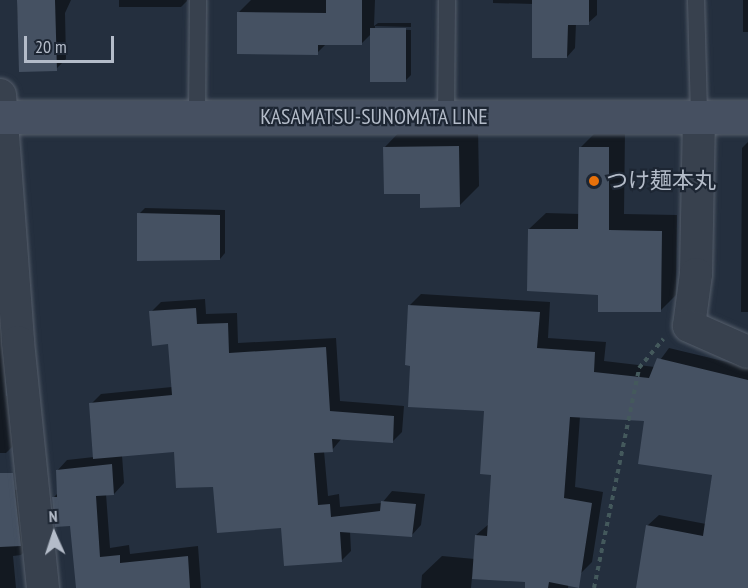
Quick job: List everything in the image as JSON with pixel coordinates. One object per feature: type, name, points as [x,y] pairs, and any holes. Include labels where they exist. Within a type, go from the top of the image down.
[{"type":"main road","name":"KASAMATSU-SUNOMATA LINE","points":[[0,117],[748,117]]},
{"type":"street","points":[[0,95],[0,117],[7,154],[18,342],[44,588]]},
{"type":"street","points":[[699,117],[696,274],[689,326],[748,352]]},
{"type":"lane","points":[[197,117],[198,0]]},
{"type":"lane","points":[[446,117],[447,0]]},
{"type":"lane","points":[[696,0],[699,117]]},
{"type":"path","points":[[594,588],[639,368],[657,341],[689,326]]},
{"type":"building","points":[[17,0],[55,0],[57,71],[19,72]]},
{"type":"building","points":[[326,0],[362,0],[362,45],[318,45],[318,55],[237,54],[237,12],[326,13]]},
{"type":"building","points":[[532,0],[589,0],[589,25],[568,25],[567,58],[532,58]]},
{"type":"building","points":[[370,28],[406,28],[406,82],[370,82]]},
{"type":"building","points":[[459,146],[460,207],[420,208],[420,194],[384,194],[383,147]]},
{"type":"building","points":[[579,147],[609,147],[609,230],[662,231],[661,312],[598,312],[598,295],[527,291],[528,229],[578,229]]},
{"type":"building","points":[[137,213],[220,215],[220,260],[137,261]]},
{"type":"building","points":[[408,305],[540,312],[537,348],[595,352],[594,372],[649,378],[657,358],[748,380],[748,588],[636,588],[646,525],[703,536],[712,475],[638,464],[644,421],[570,417],[564,498],[592,503],[579,588],[549,582],[548,588],[525,588],[525,582],[472,579],[475,535],[487,536],[491,475],[480,474],[484,411],[408,407],[410,366],[405,365]]},
{"type":"building","points":[[196,308],[197,324],[228,323],[229,353],[326,347],[330,411],[394,416],[393,443],[332,439],[333,452],[314,453],[318,505],[330,504],[331,517],[380,511],[381,501],[416,504],[412,537],[340,532],[342,562],[284,566],[281,528],[217,533],[213,487],[176,488],[174,452],[93,459],[89,403],[172,395],[168,344],[152,346],[149,311]]},
{"type":"building","points":[[112,464],[114,495],[96,496],[100,557],[120,555],[120,563],[188,556],[190,588],[76,588],[70,526],[55,527],[52,497],[57,497],[56,470]]},
{"type":"building","points":[[0,473],[13,473],[21,546],[0,547]]},
{"type":"place","name":"つけ麺本丸","points":[[594,181]]}]
